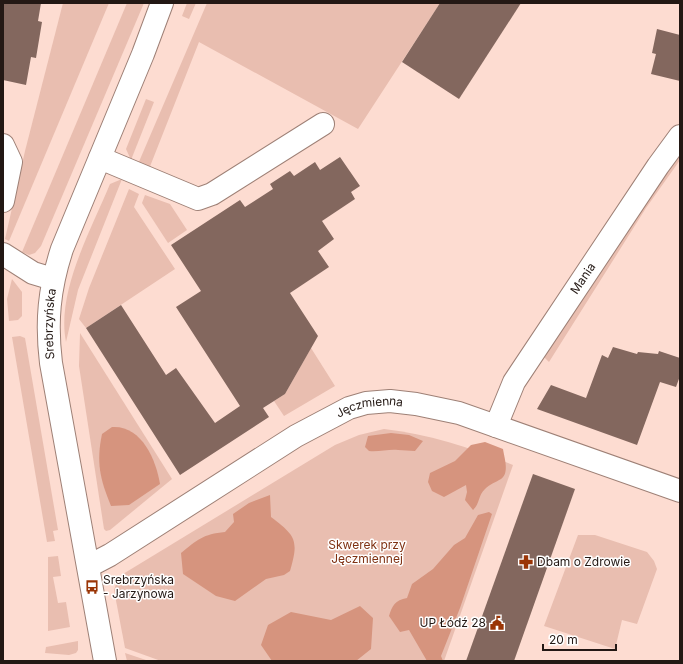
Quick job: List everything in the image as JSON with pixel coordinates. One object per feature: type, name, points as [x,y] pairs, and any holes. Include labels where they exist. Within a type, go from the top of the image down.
[{"type":"street","name":"Srebrzyńska","points":[[105,661],[49,348],[48,313],[53,280],[62,249],[143,54],[162,3]]},
{"type":"street","points":[[100,158],[198,199],[212,194],[298,138],[323,124]]},
{"type":"street","name":"Mania","points":[[496,426],[514,382],[658,166],[680,136]]},
{"type":"street","points":[[3,145],[11,162],[3,201]]},
{"type":"street","points":[[3,254],[33,273],[53,280]]},
{"type":"street","name":"Jęczmienna","points":[[89,566],[110,555],[296,436],[349,408],[366,403],[390,401],[459,412],[680,491]]},
{"type":"green space","points":[[63,3],[109,3],[9,241],[5,239],[25,151]]},
{"type":"green space","points":[[127,3],[144,3],[41,246],[35,253],[29,255],[22,252]]},
{"type":"green space","points":[[187,3],[196,3],[189,19],[182,16]]},
{"type":"green space","points":[[207,3],[440,3],[358,129],[199,42],[149,169],[138,164]]},
{"type":"green space","points":[[146,99],[154,102],[131,160],[126,149]]},
{"type":"green space","points":[[680,154],[680,160],[646,208],[549,362],[543,356],[645,201]]},
{"type":"green space","points":[[122,179],[78,290],[66,342],[64,323],[66,303],[77,262],[110,184]]},
{"type":"green space","points":[[129,189],[139,194],[134,207],[175,269],[86,328],[79,319],[89,288]]},
{"type":"green space","points":[[145,195],[170,204],[187,230],[168,243],[142,203]]},
{"type":"green space","points":[[12,279],[22,292],[22,316],[18,320],[9,321],[7,299]]},
{"type":"green space","points":[[80,333],[172,479],[110,530],[106,531],[104,529],[79,366]]},
{"type":"green space","points":[[20,336],[25,338],[58,530],[53,531],[55,541],[47,542],[12,337]]},
{"type":"green space","points":[[311,348],[335,386],[284,416],[274,401],[285,394]]},
{"type":"green space","name":"Skwerek przy Jęczmiennej","points":[[384,429],[417,434],[450,442],[513,465],[444,661],[161,661],[125,648],[114,590],[117,581],[123,574],[335,445],[359,435]]},
{"type":"green space","points":[[578,535],[595,535],[647,552],[654,561],[657,569],[637,624],[622,620],[615,649],[544,626]]},
{"type":"green space","points":[[58,556],[61,576],[53,577],[58,603],[66,602],[70,627],[48,631],[48,557]]},
{"type":"green space","points":[[78,641],[78,650],[76,653],[69,655],[45,653],[46,647]]},
{"type":"green space","points":[[125,653],[149,661],[127,661]]},
{"type":"shaded area","points":[[112,427],[122,428],[139,438],[151,454],[158,474],[160,484],[129,505],[111,506],[100,471],[99,454],[102,434]]},
{"type":"shaded area","points":[[391,433],[409,435],[423,441],[415,451],[369,451],[365,447],[368,436]]},
{"type":"shaded area","points":[[485,442],[503,449],[506,469],[504,476],[501,479],[483,491],[477,505],[473,510],[465,500],[467,492],[466,485],[444,497],[432,491],[428,482],[430,473],[455,461],[471,445]]},
{"type":"shaded area","points":[[270,495],[271,517],[286,529],[295,545],[290,571],[284,575],[266,579],[235,601],[216,596],[183,574],[181,553],[201,538],[211,534],[225,532],[234,522],[233,514],[249,503]]},
{"type":"shaded area","points":[[489,512],[492,514],[460,608],[441,656],[443,661],[427,661],[409,630],[400,632],[389,616],[391,609],[397,602],[407,598],[412,584],[433,569],[454,545],[465,538],[478,515]]},
{"type":"shaded area","points":[[360,606],[373,618],[371,649],[356,661],[272,661],[261,645],[268,625],[291,612],[331,620]]},
{"type":"building","points":[[3,3],[41,3],[38,21],[42,22],[36,58],[31,57],[26,85],[3,80]]},
{"type":"building","points":[[440,3],[521,3],[459,99],[402,62]]},
{"type":"building","points":[[657,29],[680,35],[680,81],[651,74],[656,54],[652,53]]},
{"type":"building","points":[[340,157],[360,186],[351,192],[355,199],[322,221],[334,239],[318,251],[329,267],[290,293],[318,336],[285,394],[263,408],[269,417],[180,475],[86,328],[121,305],[166,375],[176,368],[215,423],[240,406],[176,307],[201,291],[171,245],[240,200],[245,207],[273,189],[270,184],[290,171],[294,176],[315,162],[320,170]]},
{"type":"building","points":[[613,347],[637,354],[638,352],[658,354],[659,351],[680,358],[680,376],[676,387],[660,382],[637,445],[537,409],[551,385],[586,398],[602,355],[608,358]]},
{"type":"building","points":[[533,474],[575,489],[514,661],[466,661]]},
{"type":"place","name":"Dbam o Zdrowie","points":[[526,562]]},
{"type":"place","name":"Srebrzyńska - Jarzynowa","points":[[92,587]]},
{"type":"place","name":"UP Łódź 28","points":[[497,623]]}]
